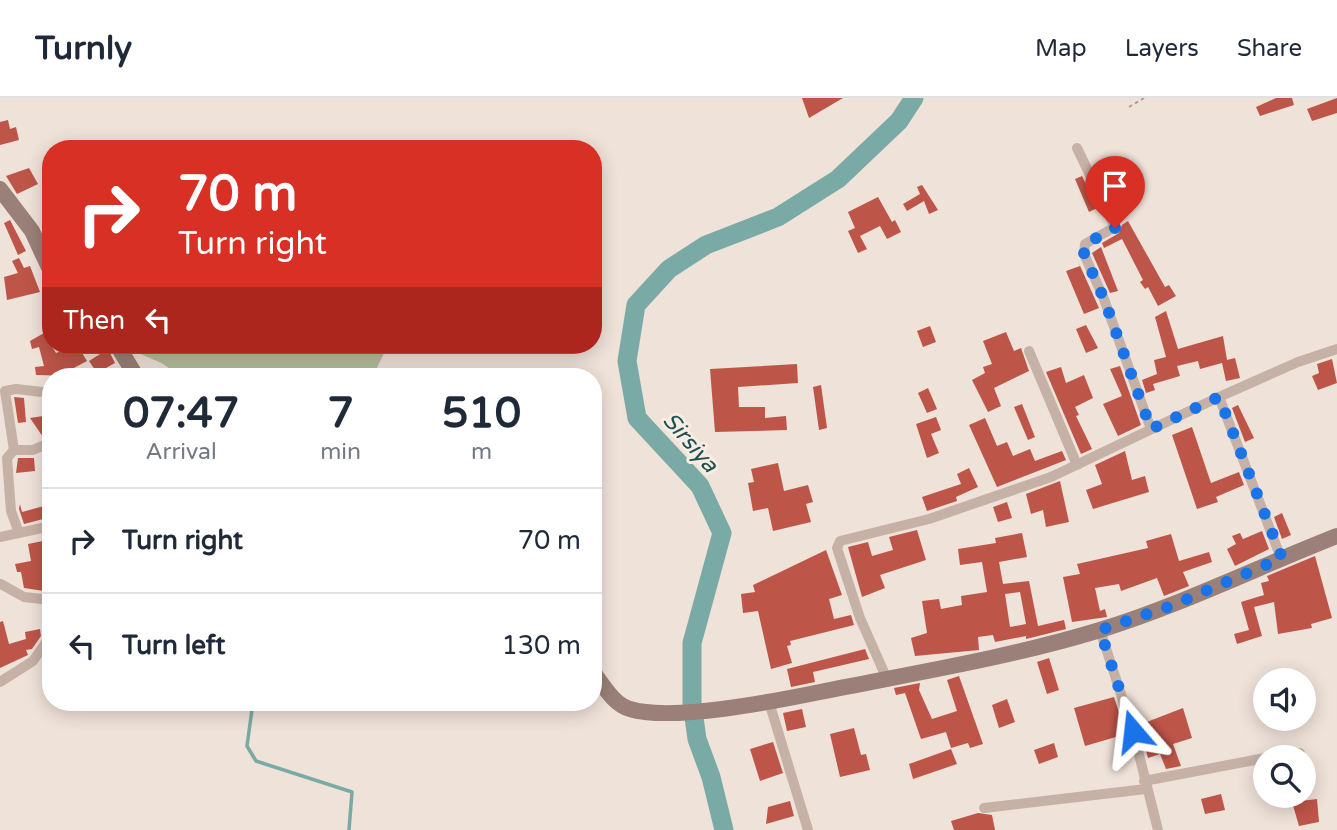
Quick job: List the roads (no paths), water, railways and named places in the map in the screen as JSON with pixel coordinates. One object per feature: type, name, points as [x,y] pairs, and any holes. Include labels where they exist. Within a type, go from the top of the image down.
[{"type":"street","points":[[1077,148],[1115,228],[1085,244],[1084,254],[1104,299],[1151,429]]},
{"type":"street","points":[[0,189],[32,231],[42,253]]},
{"type":"street","points":[[887,679],[860,618],[837,548],[839,541],[954,510],[1019,489],[1077,466],[1298,362],[1337,349]]},
{"type":"street","points":[[1029,351],[1077,466]]},
{"type":"street","points":[[14,450],[5,391],[16,389],[42,392]]},
{"type":"street","points":[[1219,397],[1282,558]]},
{"type":"street","points":[[19,533],[11,511],[7,458],[14,450],[33,450],[42,446]]},
{"type":"street","points":[[0,537],[42,528]]},
{"type":"street","points":[[602,683],[620,704],[631,710],[664,712],[748,706],[980,661],[1100,630],[1171,606],[1337,536]]},
{"type":"street","points":[[1,584],[24,597],[42,599]]},
{"type":"street","points":[[1100,630],[1133,731],[1158,830]]},
{"type":"street","points":[[0,682],[33,660],[42,648]]},
{"type":"street","points":[[769,702],[808,830]]},
{"type":"street","points":[[984,808],[1145,785],[1253,761]]},
{"type":"waterway","name":"Sirsiya","points":[[724,830],[711,777],[697,739],[692,703],[692,643],[722,533],[700,486],[637,418],[627,361],[636,305],[669,269],[706,245],[778,217],[838,179],[899,121],[914,98]]},
{"type":"waterway","points":[[252,711],[247,746],[256,761],[352,792],[349,830]]}]
